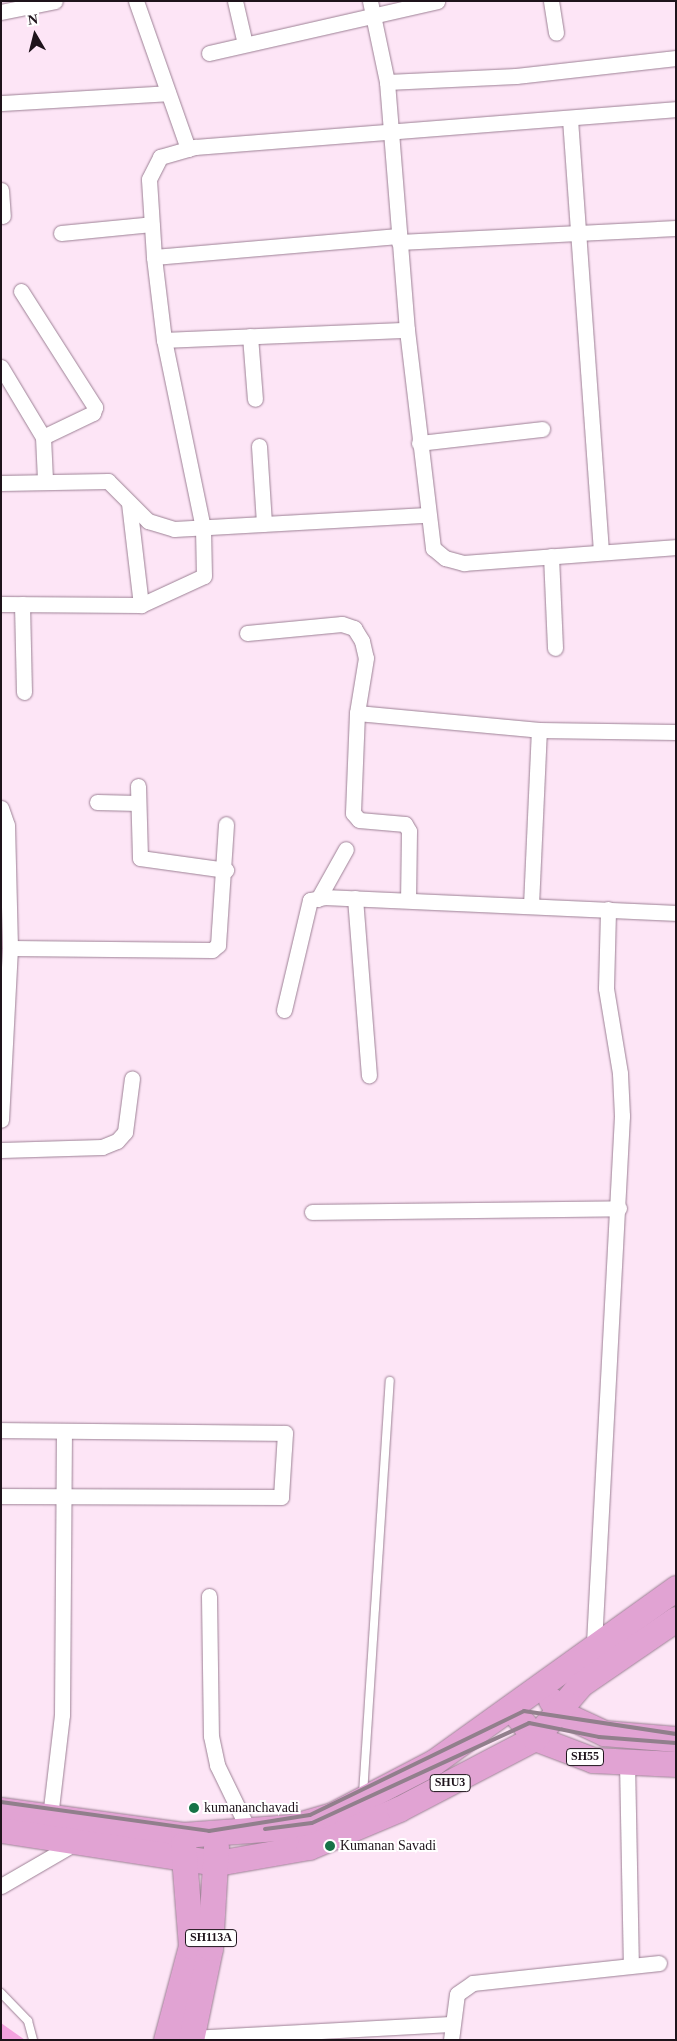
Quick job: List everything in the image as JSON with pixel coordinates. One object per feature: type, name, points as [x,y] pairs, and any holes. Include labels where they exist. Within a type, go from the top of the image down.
[{"type":"main road","name":"SHU3","points":[[1,1810],[183,1835],[250,1833],[332,1815],[434,1762],[511,1708],[594,1643],[676,1588]]},
{"type":"main road","name":"SHU3","points":[[1,1830],[142,1848],[184,1860],[217,1863],[308,1847],[399,1808],[535,1738],[586,1681],[676,1619]]},
{"type":"main road","points":[[586,1681],[585,1696],[595,1729]]},
{"type":"main road","points":[[541,1685],[558,1712]]},
{"type":"main road","points":[[511,1708],[535,1738]]},
{"type":"main road","name":"SH55","points":[[558,1712],[595,1729],[676,1739]]},
{"type":"main road","name":"SH55","points":[[535,1738],[593,1760],[676,1764]]},
{"type":"main road","name":"SH113A","points":[[191,2039],[210,1948],[217,1863],[216,1834]]},
{"type":"main road","name":"SH113A","points":[[166,2040],[184,1983],[191,1915],[183,1835]]},
{"type":"main road","points":[[142,1848],[178,1886],[191,1915]]},
{"type":"street","points":[[1,12],[55,1]]},
{"type":"street","points":[[136,1],[188,149]]},
{"type":"street","points":[[235,1],[245,44]]},
{"type":"street","points":[[209,53],[372,8],[437,1]]},
{"type":"street","points":[[551,1],[556,33]]},
{"type":"street","points":[[372,8],[386,82],[407,330],[427,515],[433,548],[445,558],[464,563],[676,546]]},
{"type":"street","points":[[386,82],[534,75],[676,58]]},
{"type":"street","points":[[1,103],[168,93]]},
{"type":"street","points":[[1,604],[141,605],[204,576],[203,528],[164,340],[154,257],[151,167],[171,152],[391,131],[570,119],[676,109]]},
{"type":"street","points":[[570,119],[575,232],[601,552]]},
{"type":"street","points":[[1,190],[3,216]]},
{"type":"street","points":[[61,233],[152,224]]},
{"type":"street","points":[[154,257],[399,239],[676,228]]},
{"type":"street","points":[[21,291],[95,407],[93,413],[43,437]]},
{"type":"street","points":[[164,340],[407,330]]},
{"type":"street","points":[[250,336],[255,399]]},
{"type":"street","points":[[1,368],[8,392],[43,437],[45,480]]},
{"type":"street","points":[[419,443],[542,429]]},
{"type":"street","points":[[259,446],[264,524]]},
{"type":"street","points":[[1,483],[45,480],[108,480],[129,503],[160,526],[203,528],[427,515]]},
{"type":"street","points":[[129,503],[141,605]]},
{"type":"street","points":[[551,556],[556,648]]},
{"type":"street","points":[[22,604],[24,692]]},
{"type":"street","points":[[247,634],[330,624],[354,628],[366,658],[357,713],[353,813],[359,820],[405,824],[409,832],[408,900]]},
{"type":"street","points":[[357,713],[539,730],[676,732]]},
{"type":"street","points":[[531,905],[539,730]]},
{"type":"street","points":[[138,786],[140,858],[226,870]]},
{"type":"street","points":[[98,802],[138,803]]},
{"type":"street","points":[[1,808],[7,825],[10,948],[5,982],[1,1120]]},
{"type":"street","points":[[10,948],[212,950],[218,945],[226,870],[226,824]]},
{"type":"street","points":[[284,1010],[305,906],[318,898],[346,849]]},
{"type":"street","points":[[318,898],[531,905],[676,913]]},
{"type":"street","points":[[356,898],[369,1075]]},
{"type":"street","points":[[608,909],[606,996],[620,1073],[622,1116],[619,1208],[594,1643],[608,1665]]},
{"type":"street","points":[[1,1150],[102,1147],[117,1141],[125,1132],[132,1078]]},
{"type":"street","points":[[312,1212],[619,1208]]},
{"type":"street","points":[[1,1430],[285,1433],[281,1497],[1,1496]]},
{"type":"street","points":[[50,1817],[62,1715],[64,1431]]},
{"type":"street","points":[[208,1596],[211,1736],[217,1765],[250,1833]]},
{"type":"street","points":[[627,1762],[631,1965]]},
{"type":"street","points":[[1,1886],[78,1841]]},
{"type":"street","points":[[451,2040],[451,2024],[457,1994],[474,1983],[659,1962]]},
{"type":"street","points":[[191,2039],[451,2024]]},
{"type":"lane","points":[[362,1799],[390,1381]]},
{"type":"lane","points":[[1,1993],[28,2021],[33,2040]]},
{"type":"building","points":[[1,2023],[25,2040],[1,2040]]},
{"type":"railway","points":[[1,1802],[209,1831],[310,1815],[524,1711],[676,1734]]},
{"type":"railway","points":[[265,1829],[312,1823],[529,1723],[599,1737],[676,1743]]},
{"type":"place","name":"kumananchavadi","points":[[194,1808]]},
{"type":"place","name":"Kumanan Savadi","points":[[330,1846]]}]
